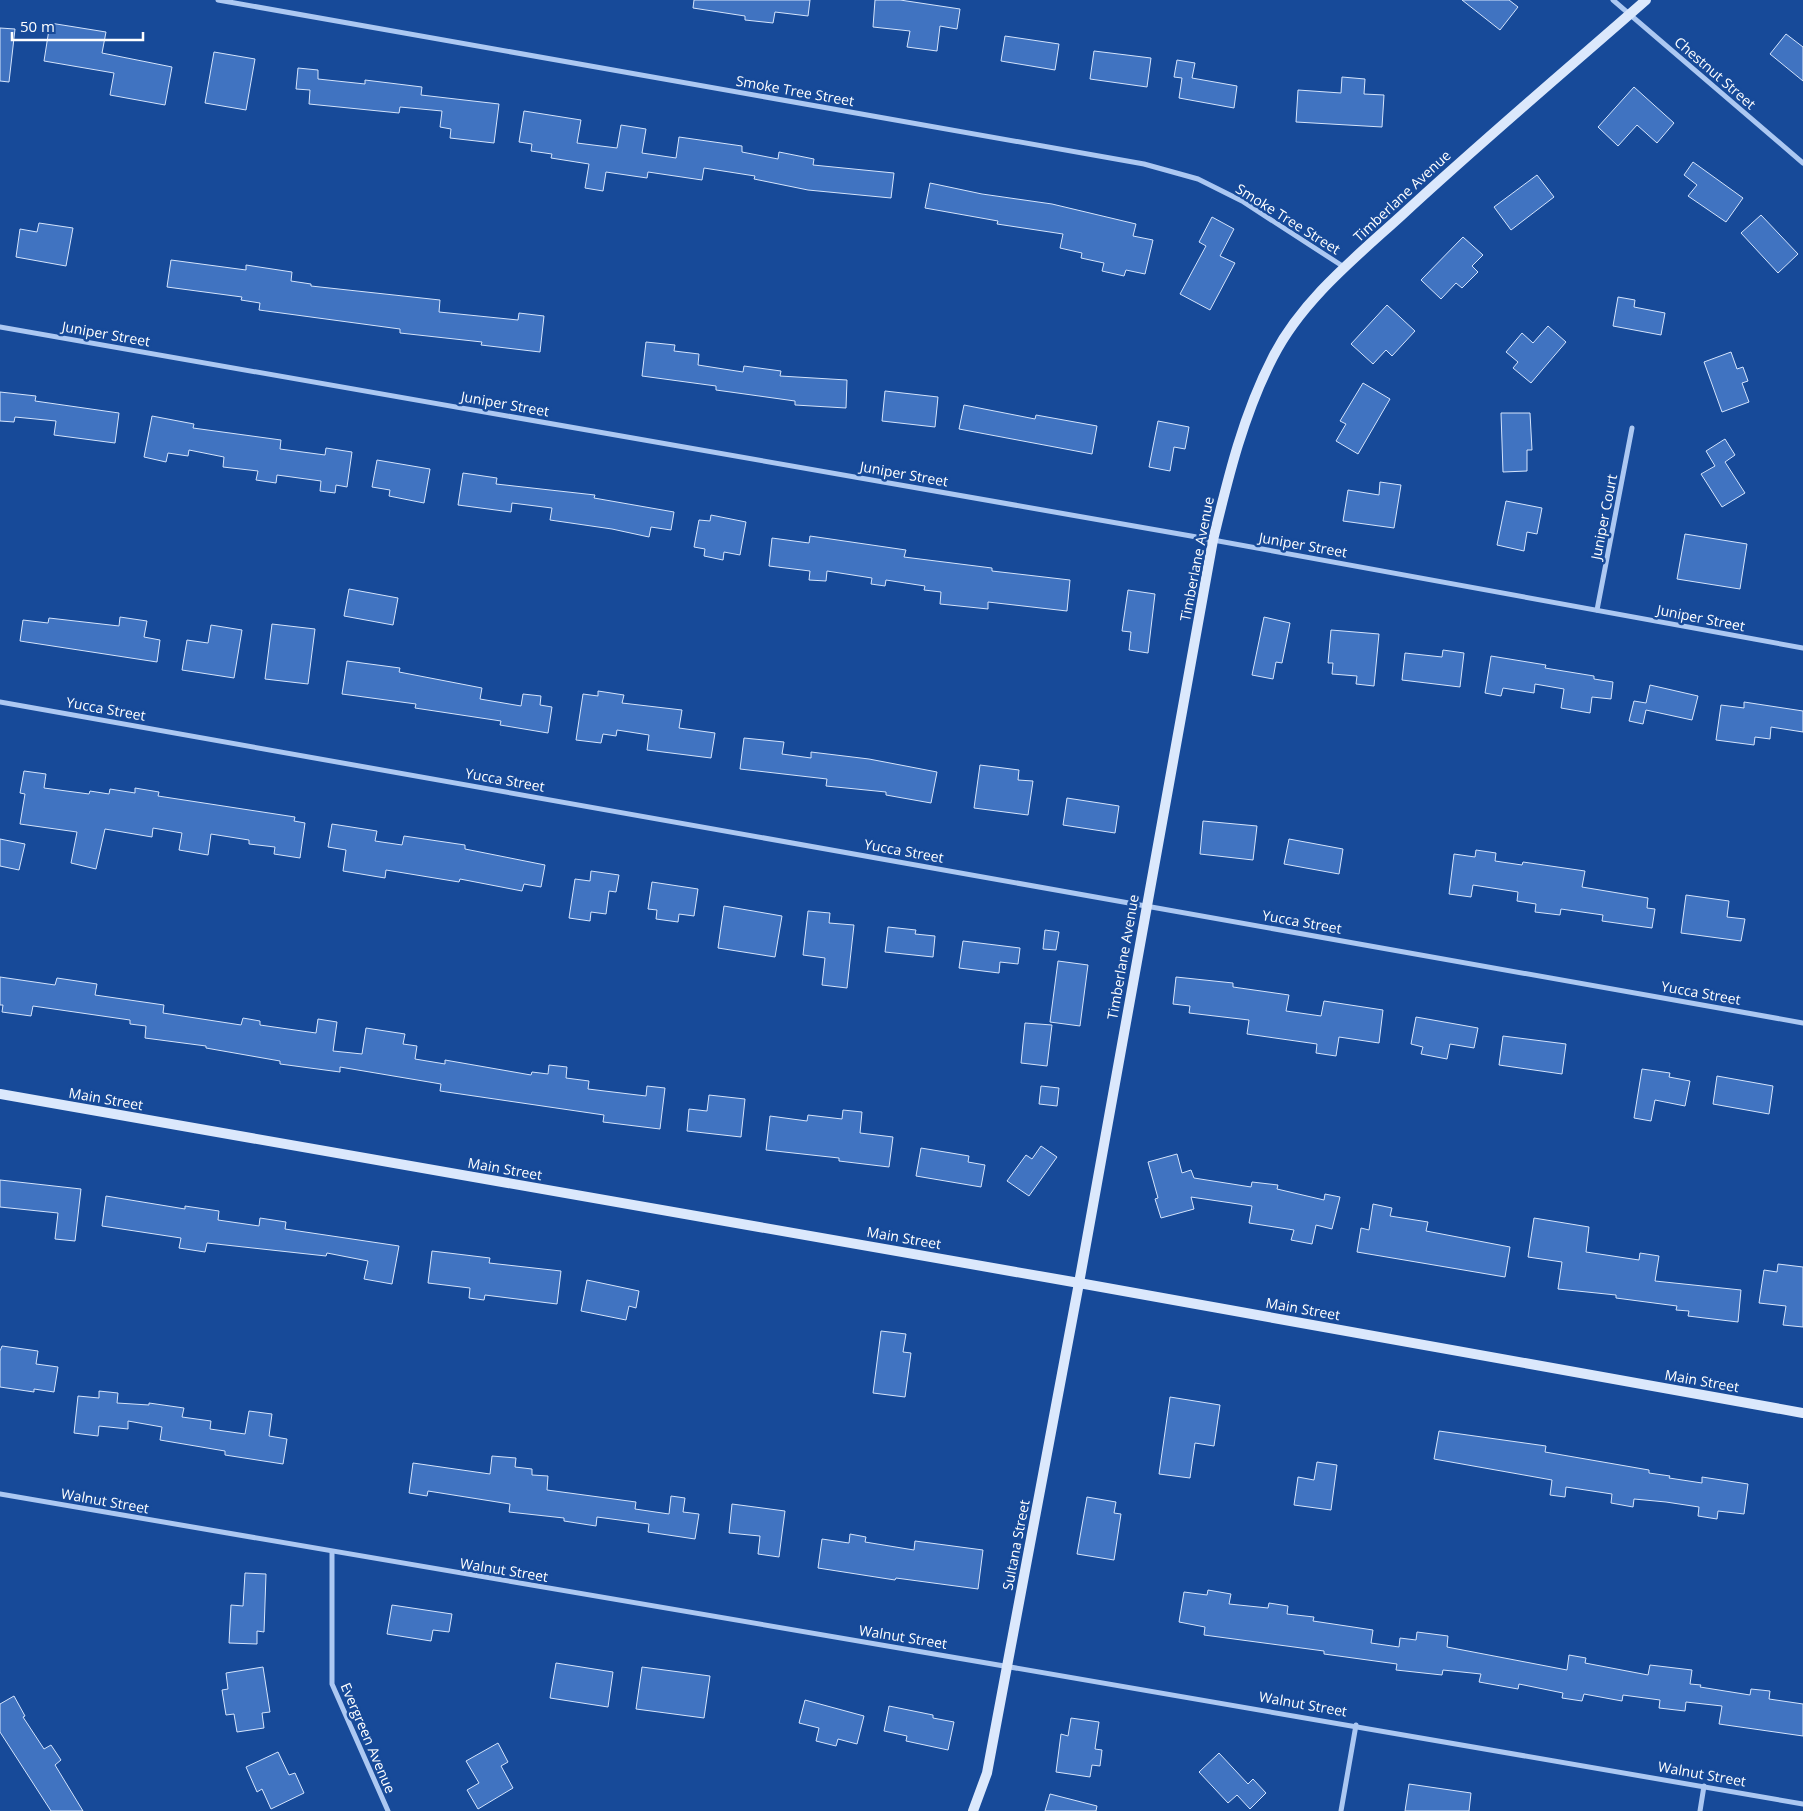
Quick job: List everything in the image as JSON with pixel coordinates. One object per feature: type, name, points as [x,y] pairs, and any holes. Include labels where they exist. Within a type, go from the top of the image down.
[{"type":"street","name":"Smoke Tree Street","points":[[218,0],[1144,164],[1198,179],[1242,201],[1345,268]]},
{"type":"street","name":"Chestnut Street","points":[[1613,0],[1803,163]]},
{"type":"street","name":"Timberlane Avenue","points":[[1079,1283],[1213,540],[1233,459],[1273,356],[1302,313],[1345,268],[1488,136],[1646,0]]},
{"type":"street","name":"Juniper Street","points":[[0,327],[1213,540],[1803,648]]},
{"type":"street","name":"Juniper Court","points":[[1597,610],[1632,428]]},
{"type":"street","name":"Yucca Street","points":[[0,702],[1803,1023]]},
{"type":"street","name":"Main Street","points":[[0,1094],[1079,1283],[1803,1413]]},
{"type":"street","name":"Sultana Street","points":[[973,1811],[987,1773],[1079,1283]]},
{"type":"street","name":"Walnut Street","points":[[0,1494],[332,1553],[1356,1725],[1803,1804]]},
{"type":"street","name":"Evergreen Avenue","points":[[332,1553],[332,1684],[388,1811]]},
{"type":"street","points":[[1340,1811],[1356,1725]]},
{"type":"street","points":[[1700,1811],[1704,1786]]},
{"type":"building","points":[[694,0],[810,0],[808,16],[775,12],[773,23],[745,20],[745,16],[693,8]]},
{"type":"building","points":[[875,0],[900,0],[960,9],[957,29],[940,26],[937,51],[907,47],[910,31],[873,27]]},
{"type":"building","points":[[1462,0],[1509,0],[1518,7],[1500,30]]},
{"type":"building","points":[[50,23],[106,32],[102,53],[172,67],[165,105],[110,95],[114,73],[44,61]]},
{"type":"building","points":[[0,28],[15,29],[9,82],[0,81]]},
{"type":"building","points":[[1786,34],[1803,47],[1803,81],[1770,54]]},
{"type":"building","points":[[1005,36],[1059,44],[1055,70],[1001,61]]},
{"type":"building","points":[[1094,51],[1151,58],[1147,87],[1090,79]]},
{"type":"building","points":[[214,52],[255,59],[246,110],[205,103]]},
{"type":"building","points":[[1177,60],[1195,63],[1192,78],[1237,86],[1234,108],[1179,98],[1182,78],[1174,77]]},
{"type":"building","points":[[298,68],[318,70],[318,79],[365,84],[365,80],[422,87],[421,95],[499,104],[494,143],[450,138],[451,129],[440,127],[442,111],[400,107],[399,113],[309,104],[310,90],[296,89]]},
{"type":"building","points":[[1342,77],[1365,79],[1364,94],[1384,95],[1382,127],[1296,122],[1298,90],[1341,93]]},
{"type":"building","points":[[1634,87],[1674,123],[1657,143],[1637,125],[1618,146],[1598,127]]},
{"type":"building","points":[[524,111],[581,120],[577,143],[617,148],[621,125],[646,129],[642,153],[676,158],[679,137],[742,146],[742,152],[778,159],[779,152],[814,159],[813,165],[894,173],[891,198],[808,190],[754,179],[755,176],[704,168],[702,180],[648,172],[647,178],[606,172],[603,191],[585,188],[589,164],[551,158],[552,154],[531,151],[532,144],[519,142]]},
{"type":"building","points":[[1693,162],[1743,198],[1726,222],[1688,196],[1697,185],[1684,175]]},
{"type":"building","points":[[1537,175],[1554,197],[1511,230],[1494,207]]},
{"type":"building","points":[[930,183],[982,194],[1052,204],[1136,224],[1133,236],[1153,240],[1145,274],[1126,270],[1124,276],[1102,271],[1104,263],[1081,258],[1082,253],[1060,248],[1063,234],[997,224],[998,221],[925,208]]},
{"type":"building","points":[[1761,215],[1798,254],[1778,273],[1741,233]]},
{"type":"building","points":[[1212,217],[1234,229],[1220,256],[1235,263],[1210,310],[1180,294],[1206,246],[1199,242]]},
{"type":"building","points":[[39,223],[73,228],[66,266],[16,257],[20,229],[37,232]]},
{"type":"building","points":[[1463,237],[1483,255],[1472,266],[1478,272],[1462,288],[1456,283],[1441,299],[1421,280]]},
{"type":"building","points":[[171,260],[246,270],[246,265],[292,272],[291,281],[311,284],[311,286],[440,300],[439,312],[518,320],[519,313],[544,316],[540,352],[481,345],[482,342],[400,333],[400,329],[259,310],[260,303],[241,300],[242,297],[167,287]]},
{"type":"building","points":[[1618,297],[1635,300],[1634,307],[1665,313],[1661,335],[1613,326]]},
{"type":"building","points":[[1387,305],[1415,331],[1392,356],[1386,350],[1373,364],[1351,344]]},
{"type":"building","points":[[1548,326],[1566,342],[1531,383],[1513,368],[1518,362],[1506,352],[1522,333],[1533,343]]},
{"type":"building","points":[[646,342],[675,345],[674,351],[699,354],[698,365],[743,372],[744,366],[781,371],[780,376],[847,380],[846,408],[795,405],[795,401],[716,390],[716,386],[642,376]]},
{"type":"building","points":[[1731,352],[1737,369],[1743,367],[1748,381],[1742,383],[1749,402],[1722,412],[1704,362]]},
{"type":"building","points":[[1363,383],[1390,399],[1358,454],[1336,441],[1346,424],[1340,421]]},
{"type":"building","points":[[885,391],[938,397],[935,427],[882,421]]},
{"type":"building","points":[[0,392],[36,396],[35,401],[119,413],[115,443],[54,435],[56,421],[15,417],[14,422],[0,421]]},
{"type":"building","points":[[964,405],[1035,419],[1036,415],[1097,426],[1092,454],[959,429]]},
{"type":"building","points":[[1501,413],[1530,413],[1532,450],[1527,450],[1527,471],[1503,472]]},
{"type":"building","points":[[152,416],[194,424],[193,428],[281,440],[280,449],[325,455],[326,448],[352,452],[347,487],[336,485],[335,493],[320,491],[321,481],[277,475],[276,483],[256,480],[258,471],[223,467],[224,457],[189,450],[188,456],[168,453],[166,462],[144,457]]},
{"type":"building","points":[[1158,421],[1189,427],[1185,449],[1174,447],[1170,471],[1149,467]]},
{"type":"building","points":[[1725,439],[1735,455],[1725,462],[1745,493],[1722,507],[1701,474],[1715,466],[1706,451]]},
{"type":"building","points":[[377,460],[430,469],[424,503],[389,496],[390,490],[372,487]]},
{"type":"building","points":[[463,473],[497,478],[496,484],[595,495],[594,498],[674,512],[671,530],[651,527],[649,537],[612,529],[550,520],[552,508],[512,503],[511,512],[458,505]]},
{"type":"building","points":[[1380,482],[1401,485],[1394,528],[1343,521],[1348,490],[1379,495]]},
{"type":"building","points":[[1506,501],[1542,508],[1537,534],[1527,532],[1524,551],[1497,545]]},
{"type":"building","points":[[711,515],[746,522],[740,555],[724,552],[723,560],[704,556],[705,549],[694,547],[699,520],[710,521]]},
{"type":"building","points":[[1685,534],[1747,544],[1740,589],[1677,579]]},
{"type":"building","points":[[810,536],[906,550],[904,557],[992,568],[992,571],[1070,580],[1067,611],[988,602],[988,609],[940,604],[941,592],[924,590],[925,586],[886,580],[885,586],[871,584],[872,578],[827,571],[826,581],[809,580],[810,571],[769,566],[772,538],[809,543]]},
{"type":"building","points":[[349,589],[398,598],[393,625],[344,616]]},
{"type":"building","points":[[1128,590],[1155,594],[1148,653],[1129,650],[1131,632],[1122,631]]},
{"type":"building","points":[[120,617],[147,621],[144,637],[160,640],[157,662],[20,641],[23,620],[48,623],[49,618],[119,626]]},
{"type":"building","points":[[1264,617],[1290,623],[1282,663],[1276,662],[1273,679],[1252,675]]},
{"type":"building","points":[[272,624],[315,629],[308,684],[265,679]]},
{"type":"building","points":[[211,625],[242,630],[234,678],[182,670],[187,640],[208,643]]},
{"type":"building","points":[[1331,630],[1379,634],[1374,686],[1356,684],[1357,676],[1332,674],[1333,663],[1328,663]]},
{"type":"building","points":[[1443,650],[1464,653],[1460,687],[1402,680],[1405,653],[1442,657]]},
{"type":"building","points":[[1491,656],[1546,665],[1545,668],[1594,676],[1594,679],[1613,682],[1611,699],[1592,697],[1590,713],[1561,708],[1564,689],[1535,684],[1534,693],[1503,688],[1501,696],[1485,693]]},
{"type":"building","points":[[347,661],[400,668],[399,672],[482,688],[480,699],[521,706],[523,694],[541,696],[540,705],[552,707],[548,733],[500,725],[501,721],[415,708],[416,704],[342,694]]},
{"type":"building","points":[[1650,685],[1698,696],[1692,720],[1646,710],[1643,724],[1629,721],[1634,701],[1646,703]]},
{"type":"building","points":[[598,691],[624,695],[622,703],[682,710],[679,728],[715,733],[711,758],[647,750],[649,735],[617,730],[616,736],[603,734],[601,743],[576,740],[583,694],[598,696]]},
{"type":"building","points":[[1744,702],[1803,711],[1803,732],[1771,727],[1770,739],[1755,737],[1754,745],[1716,740],[1721,705],[1744,708]]},
{"type":"building","points":[[744,738],[784,742],[782,754],[811,758],[811,752],[869,759],[937,772],[931,803],[886,795],[886,792],[826,786],[827,779],[740,769]]},
{"type":"building","points":[[980,765],[1019,770],[1018,780],[1033,781],[1028,815],[974,808]]},
{"type":"building","points":[[24,771],[46,774],[44,788],[89,794],[90,791],[109,794],[110,789],[135,793],[135,788],[159,792],[158,796],[295,817],[294,821],[305,823],[300,858],[274,854],[275,847],[249,844],[249,840],[211,834],[208,855],[179,850],[182,833],[153,828],[152,837],[105,829],[96,869],[71,863],[77,832],[20,824],[25,794],[20,793]]},
{"type":"building","points":[[1067,798],[1119,806],[1115,833],[1063,825]]},
{"type":"building","points":[[1203,821],[1257,826],[1253,860],[1200,854]]},
{"type":"building","points":[[332,824],[377,831],[375,841],[402,845],[404,836],[465,845],[465,849],[545,865],[541,887],[524,884],[522,891],[460,879],[459,882],[386,870],[385,878],[343,871],[346,850],[328,847]]},
{"type":"building","points":[[0,839],[25,844],[19,870],[0,866]]},
{"type":"building","points":[[1289,839],[1343,849],[1339,874],[1284,864]]},
{"type":"building","points":[[1476,850],[1496,853],[1495,861],[1522,865],[1523,862],[1585,871],[1582,887],[1648,898],[1647,908],[1655,909],[1652,928],[1602,921],[1603,915],[1561,909],[1560,915],[1535,912],[1536,904],[1517,901],[1518,892],[1473,885],[1471,897],[1449,894],[1454,854],[1475,857]]},
{"type":"building","points":[[591,871],[619,875],[616,892],[609,891],[606,914],[591,912],[590,921],[569,918],[575,879],[590,881]]},
{"type":"building","points":[[652,882],[698,889],[694,916],[679,914],[678,922],[656,919],[657,910],[648,909]]},
{"type":"building","points":[[1686,895],[1729,901],[1727,917],[1745,919],[1741,941],[1681,933]]},
{"type":"building","points":[[724,906],[782,916],[775,957],[718,948]]},
{"type":"building","points":[[808,911],[830,913],[829,923],[854,925],[847,988],[822,985],[825,958],[803,955]]},
{"type":"building","points":[[888,927],[916,930],[915,934],[935,936],[933,957],[885,952]]},
{"type":"building","points":[[1045,930],[1059,932],[1056,950],[1043,949]]},
{"type":"building","points":[[963,941],[1020,948],[1018,964],[1000,962],[999,973],[959,968]]},
{"type":"building","points":[[1058,961],[1088,965],[1080,1026],[1050,1022]]},
{"type":"building","points":[[0,977],[55,985],[57,978],[97,984],[95,995],[164,1005],[163,1013],[241,1025],[243,1018],[260,1021],[260,1025],[316,1033],[318,1019],[337,1022],[333,1051],[362,1054],[366,1028],[405,1034],[403,1044],[417,1046],[415,1059],[445,1064],[445,1060],[531,1075],[532,1072],[548,1074],[549,1065],[567,1067],[566,1078],[589,1081],[588,1089],[646,1096],[647,1086],[665,1088],[660,1129],[603,1122],[604,1115],[440,1091],[441,1084],[340,1067],[340,1072],[280,1064],[280,1061],[206,1048],[206,1046],[145,1038],[146,1026],[130,1024],[130,1020],[33,1006],[31,1016],[2,1012],[3,1005],[0,1005]]},
{"type":"building","points":[[1176,977],[1233,983],[1233,987],[1289,995],[1286,1011],[1321,1016],[1324,1001],[1383,1010],[1379,1043],[1339,1037],[1336,1056],[1316,1053],[1317,1044],[1247,1034],[1249,1020],[1189,1013],[1190,1006],[1173,1004]]},
{"type":"building","points":[[1416,1017],[1478,1028],[1474,1048],[1450,1044],[1447,1059],[1421,1054],[1423,1047],[1411,1044]]},
{"type":"building","points":[[1025,1023],[1052,1025],[1047,1066],[1021,1063]]},
{"type":"building","points":[[1503,1036],[1566,1044],[1562,1074],[1499,1065]]},
{"type":"building","points":[[1642,1069],[1670,1073],[1669,1077],[1690,1081],[1685,1106],[1655,1100],[1651,1121],[1634,1118]]},
{"type":"building","points":[[1717,1076],[1773,1086],[1769,1114],[1713,1104]]},
{"type":"building","points":[[1041,1086],[1059,1088],[1057,1106],[1039,1104]]},
{"type":"building","points":[[709,1095],[745,1099],[741,1137],[687,1131],[689,1109],[707,1111]]},
{"type":"building","points":[[843,1110],[862,1112],[860,1133],[893,1137],[889,1167],[839,1161],[839,1158],[766,1150],[770,1116],[807,1121],[808,1115],[842,1119]]},
{"type":"building","points":[[1041,1146],[1057,1157],[1029,1196],[1007,1181],[1026,1155],[1032,1159]]},
{"type":"building","points":[[921,1148],[969,1156],[968,1162],[985,1165],[981,1187],[916,1176]]},
{"type":"building","points":[[1177,1154],[1182,1173],[1191,1170],[1194,1178],[1251,1187],[1252,1182],[1278,1185],[1277,1189],[1324,1200],[1325,1194],[1340,1197],[1332,1229],[1316,1225],[1312,1244],[1291,1240],[1294,1230],[1249,1223],[1252,1206],[1191,1197],[1194,1209],[1161,1218],[1155,1199],[1158,1198],[1148,1162]]},
{"type":"building","points":[[0,1180],[81,1189],[75,1241],[55,1239],[58,1213],[0,1207]]},
{"type":"building","points":[[106,1196],[185,1209],[185,1206],[219,1211],[218,1220],[259,1226],[260,1218],[286,1222],[285,1229],[399,1246],[392,1284],[364,1279],[368,1261],[327,1253],[326,1256],[207,1243],[205,1252],[179,1248],[181,1238],[102,1226]]},
{"type":"building","points":[[1373,1204],[1392,1208],[1390,1216],[1428,1222],[1426,1231],[1510,1247],[1505,1277],[1357,1252],[1361,1228],[1369,1230]]},
{"type":"building","points":[[1534,1218],[1589,1227],[1586,1252],[1639,1260],[1640,1253],[1659,1256],[1655,1281],[1741,1290],[1738,1322],[1688,1316],[1689,1311],[1676,1310],[1677,1306],[1616,1298],[1616,1295],[1558,1289],[1562,1262],[1528,1257]]},
{"type":"building","points":[[432,1251],[490,1258],[489,1263],[561,1271],[557,1304],[485,1295],[484,1300],[469,1298],[470,1288],[428,1283]]},
{"type":"building","points":[[1778,1264],[1803,1267],[1803,1327],[1783,1325],[1786,1306],[1759,1303],[1764,1270],[1777,1272]]},
{"type":"building","points":[[587,1280],[639,1291],[636,1308],[629,1306],[626,1320],[581,1311]]},
{"type":"building","points":[[881,1331],[906,1334],[903,1352],[911,1353],[905,1397],[873,1393]]},
{"type":"building","points":[[2,1346],[38,1351],[36,1364],[58,1367],[54,1392],[34,1389],[34,1392],[0,1387],[0,1351]]},
{"type":"building","points":[[99,1391],[118,1393],[117,1403],[149,1405],[149,1403],[184,1408],[182,1417],[211,1421],[210,1429],[245,1434],[249,1411],[272,1414],[269,1436],[287,1439],[283,1464],[225,1455],[225,1451],[160,1440],[162,1427],[128,1421],[128,1429],[99,1426],[98,1436],[74,1433],[78,1396],[99,1398]]},
{"type":"building","points":[[1170,1397],[1220,1405],[1214,1446],[1195,1443],[1190,1478],[1159,1474]]},
{"type":"building","points":[[1439,1431],[1546,1446],[1545,1452],[1649,1470],[1649,1473],[1670,1476],[1669,1478],[1702,1483],[1702,1477],[1748,1484],[1744,1514],[1718,1511],[1717,1519],[1698,1516],[1699,1507],[1634,1499],[1633,1507],[1611,1503],[1612,1494],[1566,1487],[1565,1497],[1550,1495],[1552,1480],[1434,1459]]},
{"type":"building","points":[[492,1456],[516,1458],[515,1467],[532,1469],[532,1475],[548,1476],[547,1490],[636,1502],[635,1509],[669,1514],[671,1496],[685,1498],[683,1512],[699,1514],[695,1539],[648,1532],[649,1524],[597,1517],[596,1526],[564,1521],[564,1518],[509,1512],[510,1504],[428,1491],[427,1496],[409,1493],[413,1463],[490,1474]]},
{"type":"building","points":[[1317,1462],[1337,1465],[1331,1510],[1294,1505],[1298,1477],[1314,1480]]},
{"type":"building","points":[[1087,1497],[1116,1502],[1114,1513],[1121,1514],[1114,1560],[1077,1554]]},
{"type":"building","points":[[732,1504],[785,1511],[779,1557],[758,1554],[760,1536],[729,1533]]},
{"type":"building","points":[[850,1534],[866,1537],[865,1542],[914,1550],[915,1541],[983,1550],[978,1589],[896,1578],[895,1580],[818,1568],[822,1539],[849,1543]]},
{"type":"building","points":[[245,1573],[266,1574],[264,1632],[257,1631],[257,1644],[229,1643],[231,1605],[243,1606]]},
{"type":"building","points":[[1208,1590],[1231,1594],[1229,1604],[1268,1608],[1269,1603],[1288,1606],[1287,1614],[1314,1617],[1313,1621],[1373,1630],[1371,1643],[1399,1647],[1400,1638],[1416,1640],[1417,1632],[1448,1636],[1447,1647],[1567,1670],[1569,1655],[1586,1658],[1585,1663],[1648,1675],[1650,1665],[1692,1670],[1690,1684],[1750,1695],[1751,1689],[1770,1691],[1769,1699],[1803,1704],[1803,1736],[1719,1724],[1722,1706],[1686,1702],[1685,1711],[1659,1708],[1660,1700],[1623,1695],[1622,1701],[1584,1694],[1582,1701],[1562,1698],[1563,1693],[1519,1684],[1518,1689],[1479,1682],[1481,1674],[1443,1670],[1442,1675],[1396,1670],[1397,1664],[1324,1654],[1324,1651],[1204,1635],[1205,1627],[1179,1622],[1184,1592],[1207,1595]]},
{"type":"building","points":[[392,1605],[452,1614],[449,1632],[433,1630],[431,1641],[387,1634]]},
{"type":"building","points":[[556,1663],[613,1672],[608,1707],[550,1698]]},
{"type":"building","points":[[263,1667],[270,1712],[262,1713],[264,1728],[237,1732],[234,1714],[226,1715],[222,1690],[228,1689],[226,1673]]},
{"type":"building","points":[[642,1667],[710,1676],[704,1718],[636,1709]]},
{"type":"building","points":[[14,1696],[25,1716],[23,1717],[44,1749],[51,1745],[61,1760],[55,1765],[83,1811],[51,1811],[0,1732],[0,1704]]},
{"type":"building","points":[[805,1700],[864,1716],[857,1744],[838,1739],[836,1746],[816,1741],[819,1728],[799,1723]]},
{"type":"building","points":[[889,1706],[933,1715],[933,1718],[954,1722],[948,1750],[906,1741],[907,1736],[884,1731]]},
{"type":"building","points":[[1071,1718],[1099,1722],[1095,1749],[1102,1750],[1100,1766],[1092,1765],[1090,1777],[1056,1772],[1061,1734],[1068,1736]]},
{"type":"building","points":[[498,1743],[508,1762],[501,1766],[513,1788],[478,1809],[467,1790],[479,1783],[466,1761]]},
{"type":"building","points":[[278,1752],[289,1775],[295,1773],[304,1793],[271,1809],[262,1789],[257,1792],[246,1767]]},
{"type":"building","points":[[1219,1753],[1248,1784],[1253,1779],[1266,1793],[1250,1809],[1237,1795],[1228,1803],[1199,1772]]},
{"type":"building","points":[[1409,1784],[1471,1793],[1469,1811],[1405,1811]]},
{"type":"building","points":[[1050,1794],[1097,1806],[1096,1811],[1045,1811]]}]
